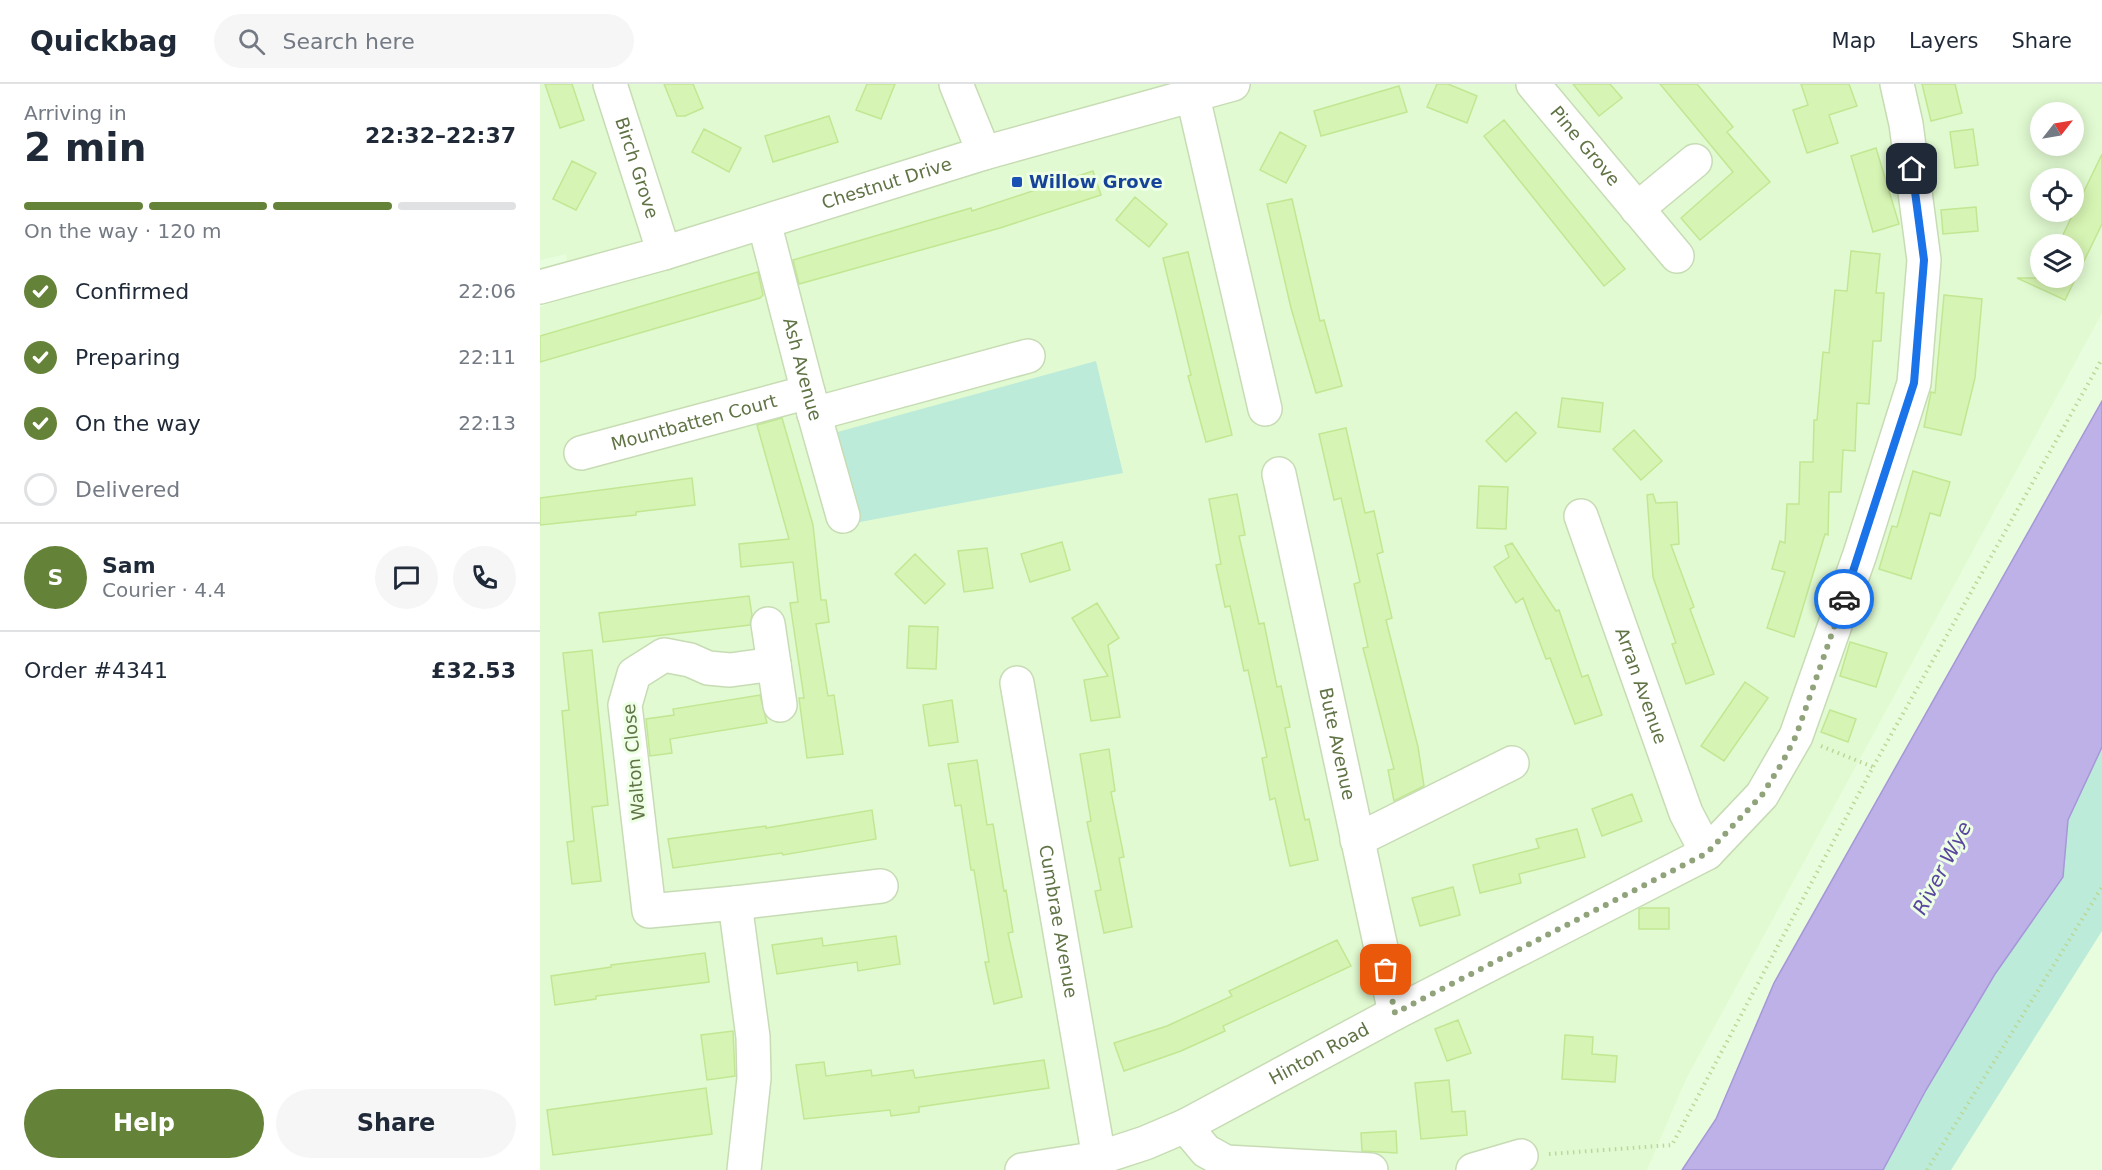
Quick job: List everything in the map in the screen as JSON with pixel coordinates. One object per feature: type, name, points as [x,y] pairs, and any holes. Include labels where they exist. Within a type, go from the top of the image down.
[{"type":"street","name":"Birch Grove","points":[[609,84],[664,253]]},
{"type":"street","points":[[956,84],[984,153]]},
{"type":"street","name":"Chestnut Drive","points":[[540,287],[664,253],[984,153],[1193,97],[1233,84]]},
{"type":"street","name":"Pine Grove","points":[[1533,84],[1677,256]]},
{"type":"street","name":"Hinton Road","points":[[1022,1170],[1099,1158],[1145,1143],[1185,1126],[1395,1013],[1707,853],[1762,795],[1796,736],[1860,554],[1914,383],[1924,260],[1906,124],[1897,84]]},
{"type":"street","points":[[1193,97],[1265,409]]},
{"type":"street","points":[[1637,209],[1695,161]]},
{"type":"street","name":"Ash Avenue","points":[[764,222],[843,516]]},
{"type":"street","name":"Mountbatten Court","points":[[581,453],[1028,356]]},
{"type":"street","name":"Bute Avenue","points":[[1279,474],[1395,1013]]},
{"type":"street","name":"Arran Avenue","points":[[1581,516],[1686,813],[1707,853]]},
{"type":"street","points":[[768,624],[780,705]]},
{"type":"street","name":"Walton Close","points":[[774,664],[730,670],[708,668],[690,660],[664,656],[634,674],[625,705],[649,911],[881,886]]},
{"type":"street","name":"Cumbrae Avenue","points":[[1017,683],[1099,1158]]},
{"type":"street","points":[[1358,840],[1512,763]]},
{"type":"street","points":[[735,903],[753,1037],[754,1078],[744,1170]]},
{"type":"street","points":[[1185,1126],[1206,1150],[1226,1162],[1350,1169]]},
{"type":"street","points":[[1473,1170],[1521,1156]]},
{"type":"path","points":[[1521,1156],[1672,1146],[1873,767],[2102,359]]},
{"type":"path","points":[[1796,736],[1873,767]]},
{"type":"path","points":[[1927,1170],[2102,887]]},
{"type":"shaded area","points":[[540,84],[2102,84],[2102,313],[1686,1079],[1647,1170],[540,1170],[540,307],[571,296],[566,254],[540,260]]},
{"type":"shaded area","points":[[1096,361],[1123,473],[860,522],[834,433]]},
{"type":"shaded area","points":[[2102,747],[2102,931],[1951,1170],[1883,1170],[1926,1090],[1995,974],[2063,877],[2068,820]]},
{"type":"water","name":"River Wye","points":[[2102,401],[2102,747],[2068,820],[2063,877],[1995,974],[1926,1090],[1883,1170],[1682,1170],[1716,1119],[1774,983]]},
{"type":"building","points":[[545,84],[572,84],[584,120],[560,128]]},
{"type":"building","points":[[664,84],[693,84],[703,108],[685,116],[677,116]]},
{"type":"building","points":[[867,84],[895,84],[881,119],[856,110]]},
{"type":"building","points":[[1437,84],[1448,84],[1477,96],[1467,123],[1427,107]]},
{"type":"building","points":[[1573,84],[1610,84],[1622,98],[1599,116]]},
{"type":"building","points":[[1660,84],[1697,84],[1733,127],[1727,132],[1770,182],[1700,240],[1681,218],[1733,172]]},
{"type":"building","points":[[1801,84],[1849,84],[1857,106],[1829,115],[1838,143],[1807,153],[1793,110],[1808,105]]},
{"type":"building","points":[[1922,84],[1955,84],[1962,113],[1931,121]]},
{"type":"building","points":[[1399,86],[1407,112],[1321,136],[1314,111]]},
{"type":"building","points":[[829,116],[838,142],[773,162],[765,136]]},
{"type":"building","points":[[1504,120],[1625,269],[1604,286],[1484,136]]},
{"type":"building","points":[[704,129],[741,148],[729,172],[692,152]]},
{"type":"building","points":[[1973,129],[1978,165],[1955,168],[1950,132]]},
{"type":"building","points":[[1280,132],[1306,146],[1286,183],[1260,170]]},
{"type":"building","points":[[1876,148],[1899,224],[1873,232],[1851,156]]},
{"type":"building","points":[[2102,154],[2102,224],[2084,261],[2084,234],[2063,234],[2069,222],[2084,222],[2084,191]]},
{"type":"building","points":[[572,161],[596,173],[576,210],[553,199]]},
{"type":"building","points":[[1093,171],[1101,195],[1000,228],[799,284],[793,260],[971,208],[972,211]]},
{"type":"building","points":[[1135,197],[1167,224],[1149,247],[1116,220]]},
{"type":"building","points":[[1292,199],[1320,321],[1324,320],[1342,386],[1316,393],[1291,308],[1267,204]]},
{"type":"building","points":[[1976,207],[1978,231],[1943,234],[1941,210]]},
{"type":"building","points":[[1851,251],[1880,254],[1876,293],[1884,293],[1881,341],[1873,341],[1869,404],[1857,403],[1855,451],[1843,450],[1841,492],[1829,492],[1828,535],[1825,534],[1794,637],[1767,628],[1785,572],[1772,569],[1780,541],[1785,543],[1787,504],[1799,504],[1800,462],[1813,462],[1814,420],[1817,420],[1823,352],[1829,353],[1835,290],[1847,291]]},
{"type":"building","points":[[1188,252],[1232,435],[1206,442],[1188,376],[1191,375],[1163,258]]},
{"type":"building","points":[[758,272],[763,295],[760,298],[540,362],[540,336]]},
{"type":"building","points":[[2017,278],[2030,278],[2030,284]]},
{"type":"building","points":[[2039,288],[2071,288],[2065,300]]},
{"type":"building","points":[[1944,295],[1982,299],[1975,378],[1961,435],[1924,427],[1931,392],[1935,393]]},
{"type":"building","points":[[1562,398],[1603,403],[1600,432],[1558,427]]},
{"type":"building","points":[[1516,412],[1536,433],[1506,462],[1486,441]]},
{"type":"building","points":[[782,418],[813,525],[821,600],[826,600],[829,622],[816,624],[828,696],[834,695],[843,754],[807,758],[799,698],[804,698],[790,603],[798,602],[793,562],[741,567],[739,544],[789,539],[757,425]]},
{"type":"building","points":[[1346,428],[1365,513],[1374,511],[1383,552],[1377,554],[1392,618],[1386,620],[1418,747],[1424,786],[1394,801],[1388,770],[1394,769],[1363,648],[1368,647],[1354,584],[1360,582],[1341,498],[1334,500],[1319,434]]},
{"type":"building","points":[[1634,430],[1662,461],[1641,480],[1613,449]]},
{"type":"building","points":[[1913,471],[1950,482],[1940,516],[1930,513],[1911,579],[1879,569],[1892,526],[1897,527]]},
{"type":"building","points":[[692,478],[695,505],[636,512],[636,515],[540,525],[540,498]]},
{"type":"building","points":[[1479,486],[1508,487],[1506,529],[1477,528]]},
{"type":"building","points":[[1237,494],[1245,535],[1239,536],[1259,624],[1264,623],[1277,687],[1281,686],[1290,727],[1285,728],[1305,820],[1309,819],[1318,860],[1290,866],[1275,798],[1270,800],[1262,758],[1267,757],[1248,670],[1244,671],[1230,606],[1225,607],[1216,565],[1221,564],[1209,499]]},
{"type":"building","points":[[1653,494],[1656,503],[1677,502],[1679,544],[1671,545],[1694,607],[1690,609],[1714,674],[1686,684],[1672,644],[1676,643],[1653,577],[1647,495]]},
{"type":"building","points":[[1062,542],[1070,570],[1030,582],[1021,554]]},
{"type":"building","points":[[1512,543],[1556,611],[1559,610],[1582,677],[1588,675],[1602,715],[1575,724],[1550,658],[1546,659],[1523,598],[1516,603],[1494,567],[1509,557],[1505,546]]},
{"type":"building","points":[[987,548],[993,588],[964,592],[958,551]]},
{"type":"building","points":[[915,554],[945,584],[925,604],[895,574]]},
{"type":"building","points":[[749,596],[752,615],[750,625],[603,642],[599,613]]},
{"type":"building","points":[[1097,603],[1119,638],[1108,645],[1120,717],[1091,721],[1084,680],[1108,676],[1072,618]]},
{"type":"building","points":[[909,626],[938,627],[936,669],[907,668]]},
{"type":"building","points":[[1850,642],[1887,653],[1876,687],[1840,676]]},
{"type":"building","points":[[592,650],[608,805],[592,807],[601,881],[572,884],[567,842],[574,841],[562,711],[569,710],[563,653]]},
{"type":"building","points":[[1745,682],[1768,698],[1724,761],[1701,746]]},
{"type":"building","points":[[760,695],[767,723],[670,739],[672,753],[650,756],[646,719],[674,715],[673,709]]},
{"type":"building","points":[[952,700],[958,742],[929,746],[923,705]]},
{"type":"building","points":[[1830,710],[1856,719],[1848,742],[1821,732]]},
{"type":"building","points":[[1109,749],[1115,791],[1111,792],[1124,857],[1119,858],[1132,927],[1104,933],[1095,891],[1101,890],[1087,822],[1091,821],[1080,754]]},
{"type":"building","points":[[977,760],[987,825],[993,824],[1004,891],[1006,890],[1013,932],[1008,933],[1022,997],[994,1004],[985,962],[989,962],[974,870],[971,870],[961,805],[955,806],[948,764]]},
{"type":"building","points":[[1632,794],[1642,821],[1602,836],[1592,809]]},
{"type":"building","points":[[872,810],[876,839],[783,855],[782,853],[673,868],[668,839],[766,826],[766,828]]},
{"type":"building","points":[[1577,829],[1585,857],[1519,874],[1521,883],[1480,893],[1473,865],[1539,848],[1536,839]]},
{"type":"building","points":[[1453,887],[1460,915],[1420,926],[1412,898]]},
{"type":"building","points":[[1669,908],[1669,929],[1639,929],[1639,909]]},
{"type":"building","points":[[896,936],[900,964],[858,971],[857,962],[777,974],[772,945],[822,938],[823,946]]},
{"type":"building","points":[[1337,940],[1351,966],[1223,1026],[1225,1031],[1181,1051],[1124,1071],[1114,1043],[1167,1026],[1232,996],[1229,991]]},
{"type":"building","points":[[705,953],[709,982],[596,996],[596,999],[555,1005],[551,976],[611,967],[611,965]]},
{"type":"building","points":[[1458,1020],[1471,1053],[1447,1061],[1435,1029]]},
{"type":"building","points":[[733,1031],[735,1076],[707,1080],[701,1035]]},
{"type":"building","points":[[1565,1035],[1593,1037],[1592,1054],[1617,1056],[1615,1082],[1562,1079]]},
{"type":"building","points":[[1044,1060],[1049,1088],[919,1107],[919,1112],[891,1116],[890,1110],[804,1119],[796,1065],[824,1062],[826,1076],[871,1070],[872,1076],[913,1070],[915,1078]]},
{"type":"building","points":[[1449,1080],[1452,1112],[1465,1111],[1467,1135],[1421,1139],[1415,1083]]},
{"type":"building","points":[[706,1088],[712,1134],[553,1155],[547,1110]]},
{"type":"building","points":[[1396,1131],[1397,1153],[1362,1151],[1361,1133]]},
{"type":"way so far","points":[[1386,970],[1395,1013],[1707,853],[1762,795],[1782,763],[1796,736],[1844,599]]},
{"type":"place","name":"Willow Grove","points":[[1017,182]]},
{"type":"route","points":[[1844,599],[1914,383],[1924,260],[1912,169]]}]
